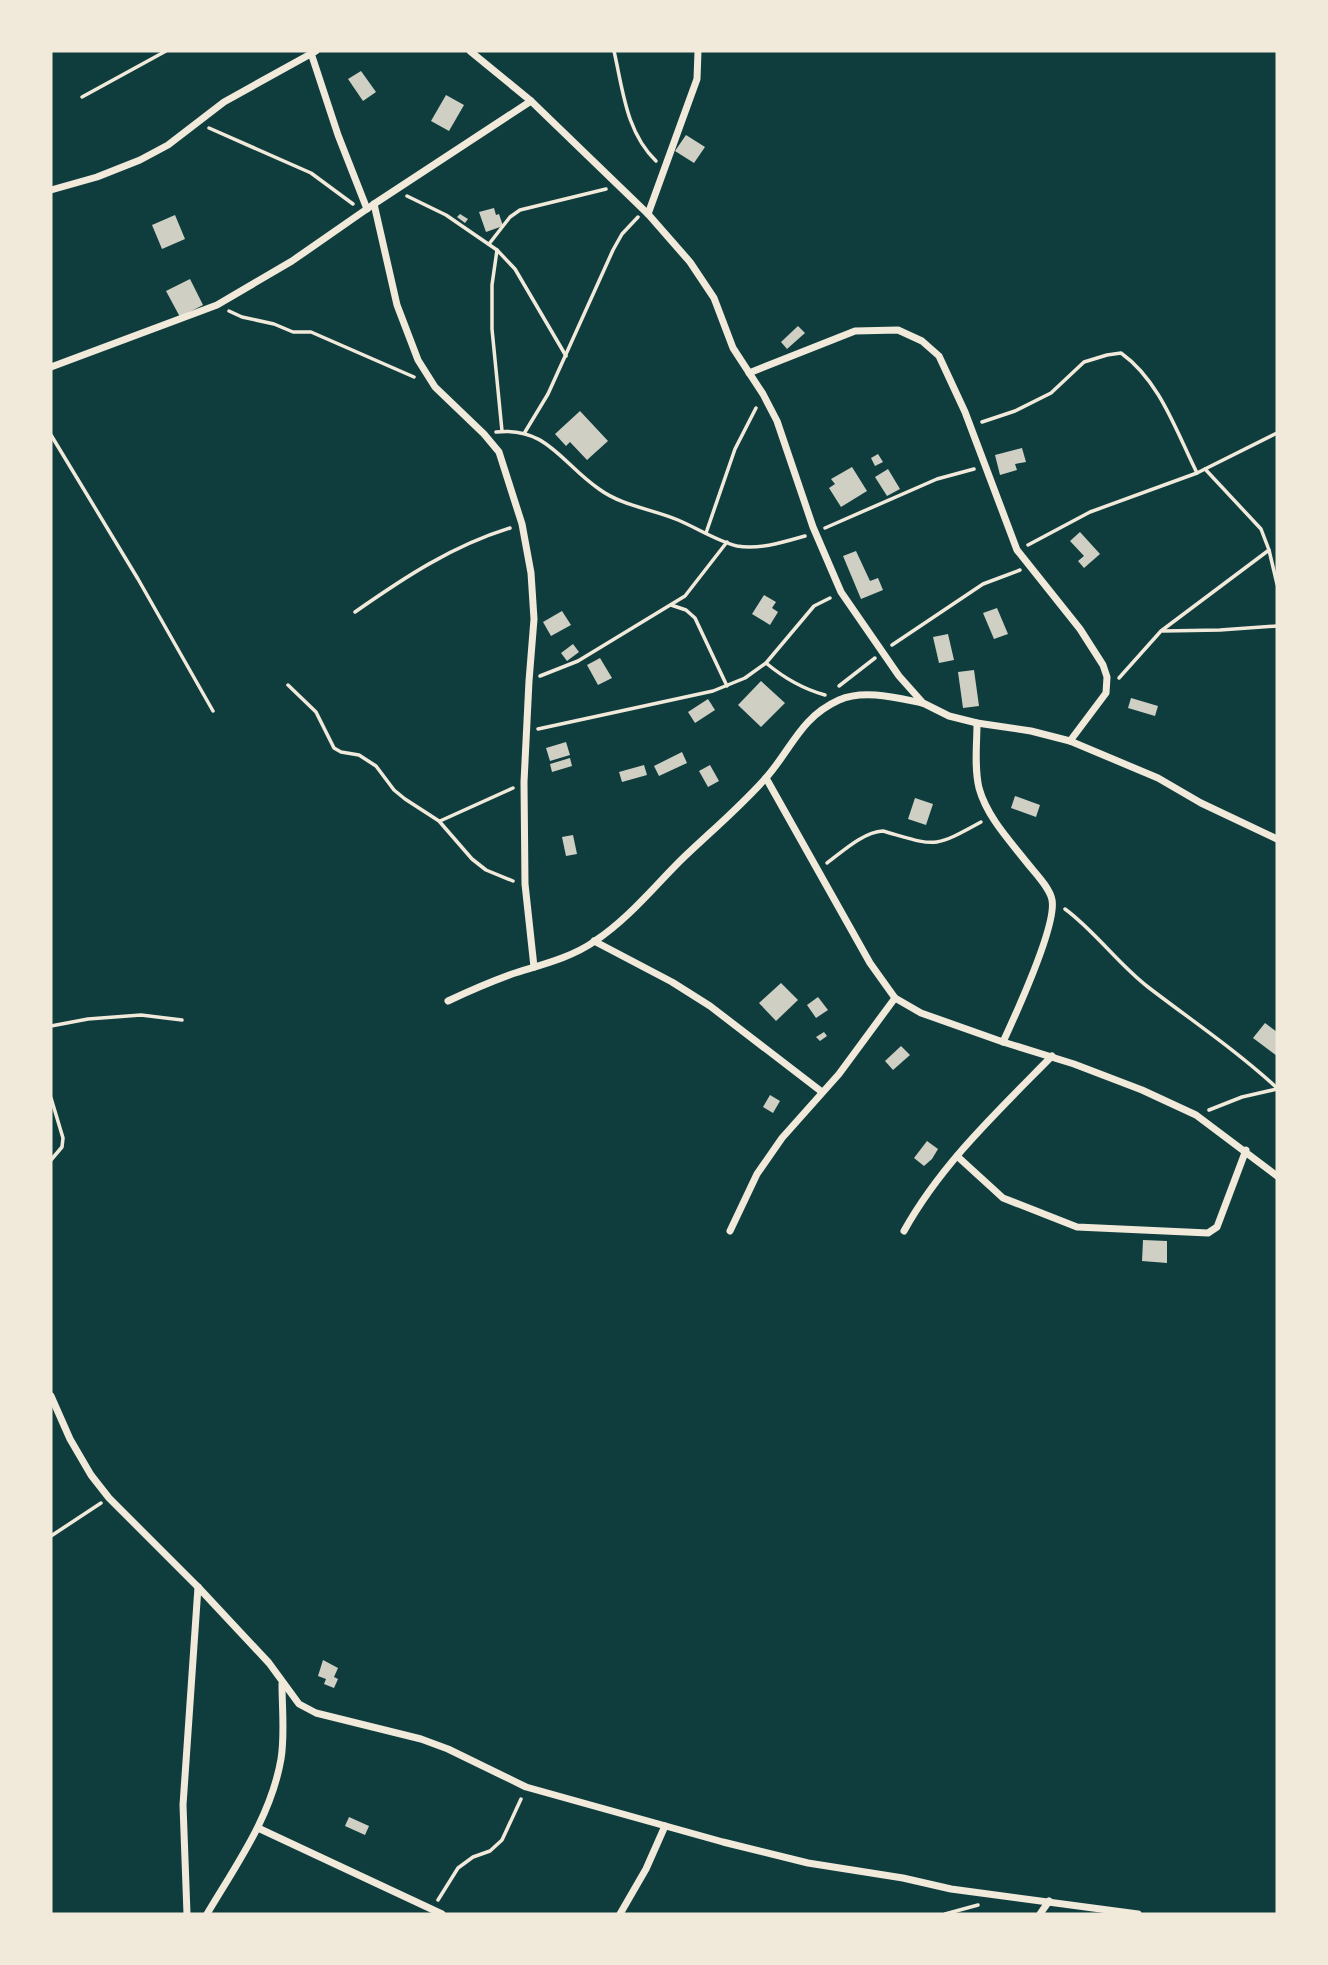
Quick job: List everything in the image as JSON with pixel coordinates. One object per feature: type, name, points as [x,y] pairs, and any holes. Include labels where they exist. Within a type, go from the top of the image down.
[{"type":"street","points":[[470,51],[531,101],[646,213],[691,262],[708,289],[733,348],[764,394],[777,421],[816,533],[841,593],[899,676],[923,703]]},
{"type":"street","points":[[646,213],[665,170],[697,79],[698,51]]},
{"type":"street","points":[[51,190],[97,177],[168,145],[224,103],[313,52],[365,211]]},
{"type":"street","points":[[51,368],[216,305],[292,261],[531,101]]},
{"type":"street","points":[[374,204],[397,305],[418,360],[435,387],[499,452],[522,524],[531,573],[534,619],[524,782],[525,884],[534,967]]},
{"type":"street","points":[[750,373],[855,331],[898,330],[922,341],[939,356],[970,425],[1017,551],[1080,629],[1107,677],[1106,693],[1070,741]]},
{"type":"street","points":[[448,1001],[493,981],[562,958],[594,942],[630,913],[766,778],[798,731],[814,715],[841,699],[867,695],[923,703],[949,716],[1070,741],[1158,778],[1201,803],[1277,839]]},
{"type":"street","points":[[977,723],[979,787],[991,816],[1043,883],[1052,899],[1051,915],[1039,955],[1003,1042]]},
{"type":"street","points":[[766,778],[870,963],[895,998],[921,1013],[1109,1076],[1196,1115],[1246,1150],[1277,1176]]},
{"type":"street","points":[[594,942],[663,977],[710,1006],[822,1092]]},
{"type":"street","points":[[730,1231],[757,1174],[782,1138],[822,1092],[895,998]]},
{"type":"street","points":[[904,1231],[924,1197],[957,1156],[1052,1056]]},
{"type":"street","points":[[957,1156],[1003,1198],[1077,1227],[1208,1233],[1217,1227],[1246,1150]]},
{"type":"street","points":[[51,1396],[90,1475],[108,1498],[198,1587],[269,1663],[299,1704],[316,1713],[421,1739],[448,1749],[526,1787],[808,1863],[999,1896],[1138,1914]]},
{"type":"street","points":[[187,1914],[183,1805],[198,1587]]},
{"type":"street","points":[[207,1914],[258,1828],[275,1788],[281,1757],[282,1683]]},
{"type":"street","points":[[620,1914],[646,1869],[666,1826]]},
{"type":"street","points":[[258,1828],[442,1914]]},
{"type":"street","points":[[1040,1914],[1049,1901]]},
{"type":"path","points":[[82,97],[166,51]]},
{"type":"path","points":[[614,51],[625,109],[642,147],[665,170]]},
{"type":"path","points":[[198,123],[311,173],[365,211]]},
{"type":"path","points":[[489,244],[510,217],[520,210],[618,186]]},
{"type":"path","points":[[396,190],[446,215],[497,250],[515,269],[566,356]]},
{"type":"path","points":[[524,432],[548,394],[622,234],[646,213]]},
{"type":"path","points":[[497,250],[492,285],[492,329],[502,432]]},
{"type":"path","points":[[216,305],[238,316],[274,324],[293,332],[311,332],[435,387]]},
{"type":"path","points":[[970,425],[1015,411],[1051,393],[1084,362],[1121,353],[1137,365],[1151,383],[1197,473]]},
{"type":"path","points":[[706,533],[735,449],[764,394]]},
{"type":"path","points":[[484,434],[524,432],[560,453],[580,475],[601,491],[647,511],[676,519],[737,546],[764,546],[816,533],[937,479],[984,466]]},
{"type":"path","points":[[1017,551],[1090,512],[1197,473],[1277,433]]},
{"type":"path","points":[[51,435],[213,711]]},
{"type":"path","points":[[1205,469],[1261,529],[1277,584]]},
{"type":"path","points":[[355,612],[445,553],[522,524]]},
{"type":"path","points":[[529,681],[578,661],[685,596],[727,542]]},
{"type":"path","points":[[1106,693],[1161,631],[1269,550]]},
{"type":"path","points":[[814,715],[827,696],[915,628],[983,584],[1029,567]]},
{"type":"path","points":[[526,732],[727,686],[745,678],[766,663],[814,606],[841,593]]},
{"type":"path","points":[[670,605],[687,610],[695,618],[727,686]]},
{"type":"path","points":[[1161,631],[1277,626]]},
{"type":"path","points":[[766,663],[779,675],[807,690],[841,699]]},
{"type":"path","points":[[288,685],[317,712],[334,748],[368,760],[383,773],[394,790],[439,821],[485,870],[525,884]]},
{"type":"path","points":[[439,821],[524,782]]},
{"type":"path","points":[[817,871],[850,846],[876,831],[920,842],[939,843],[991,816]]},
{"type":"path","points":[[1052,899],[1078,919],[1147,986],[1277,1088]]},
{"type":"path","points":[[51,1026],[88,1019],[141,1015],[182,1020]]},
{"type":"path","points":[[1196,1115],[1242,1097],[1277,1088]]},
{"type":"path","points":[[51,1098],[63,1138],[62,1147],[51,1160]]},
{"type":"path","points":[[51,1536],[108,1498]]},
{"type":"path","points":[[433,1910],[458,1868],[473,1857],[491,1851],[502,1840],[526,1787]]},
{"type":"path","points":[[945,1914],[971,1908],[999,1896]]},
{"type":"building","points":[[361,71],[376,92],[363,101],[348,79]]},
{"type":"building","points":[[446,95],[464,105],[449,131],[431,121]]},
{"type":"building","points":[[686,135],[705,147],[694,163],[675,151]]},
{"type":"building","points":[[494,208],[503,226],[486,232],[479,212]]},
{"type":"building","points":[[460,214],[468,219],[465,223],[457,217]]},
{"type":"building","points":[[175,215],[185,239],[162,249],[152,225]]},
{"type":"building","points":[[190,279],[203,305],[180,317],[166,291]]},
{"type":"building","points":[[798,326],[805,333],[787,349],[781,342]]},
{"type":"building","points":[[580,411],[608,441],[587,460],[570,442],[566,446],[555,434]]},
{"type":"building","points":[[1022,448],[1026,462],[1015,464],[1017,470],[1000,475],[995,455]]},
{"type":"building","points":[[878,454],[883,462],[875,466],[871,458]]},
{"type":"building","points":[[852,467],[867,491],[841,507],[829,488],[835,484],[831,479]]},
{"type":"building","points":[[888,469],[900,489],[887,496],[875,477]]},
{"type":"building","points":[[1080,532],[1100,554],[1084,568],[1078,561],[1084,556],[1070,541]]},
{"type":"building","points":[[856,551],[870,581],[878,578],[883,590],[861,599],[843,556]]},
{"type":"building","points":[[764,595],[776,602],[772,608],[778,612],[770,625],[752,614]]},
{"type":"building","points":[[997,608],[1008,634],[994,639],[983,613]]},
{"type":"building","points":[[562,611],[571,625],[551,636],[543,622]]},
{"type":"building","points":[[948,634],[954,660],[939,663],[933,637]]},
{"type":"building","points":[[573,644],[579,652],[567,661],[561,653]]},
{"type":"building","points":[[600,658],[612,678],[598,685],[587,665]]},
{"type":"building","points":[[974,670],[979,706],[963,708],[958,672]]},
{"type":"building","points":[[761,681],[785,703],[761,727],[738,705]]},
{"type":"building","points":[[1131,698],[1158,706],[1155,716],[1128,708]]},
{"type":"building","points":[[708,699],[715,710],[695,723],[688,712]]},
{"type":"building","points":[[566,742],[570,755],[550,761],[546,748]]},
{"type":"building","points":[[682,752],[687,763],[659,776],[654,766]]},
{"type":"building","points":[[570,758],[572,766],[552,772],[550,764]]},
{"type":"building","points":[[644,765],[647,775],[622,782],[619,772]]},
{"type":"building","points":[[710,765],[719,781],[708,787],[699,771]]},
{"type":"building","points":[[1015,796],[1040,805],[1036,817],[1011,808]]},
{"type":"building","points":[[915,798],[933,804],[926,825],[908,819]]},
{"type":"building","points":[[573,835],[577,854],[566,856],[562,837]]},
{"type":"building","points":[[781,983],[798,1000],[776,1021],[759,1003]]},
{"type":"building","points":[[818,997],[828,1010],[816,1018],[807,1005]]},
{"type":"building","points":[[1265,1023],[1277,1032],[1277,1056],[1253,1038]]},
{"type":"building","points":[[824,1032],[827,1036],[820,1041],[816,1037]]},
{"type":"building","points":[[901,1046],[910,1055],[893,1070],[885,1061]]},
{"type":"building","points":[[770,1095],[780,1101],[773,1113],[763,1107]]},
{"type":"building","points":[[927,1141],[938,1149],[924,1166],[914,1158]]},
{"type":"building","points":[[1143,1240],[1167,1241],[1167,1263],[1142,1261]]},
{"type":"building","points":[[323,1660],[338,1668],[334,1677],[338,1679],[334,1688],[324,1684],[326,1679],[318,1676]]},
{"type":"building","points":[[349,1817],[369,1826],[365,1835],[345,1826]]}]
